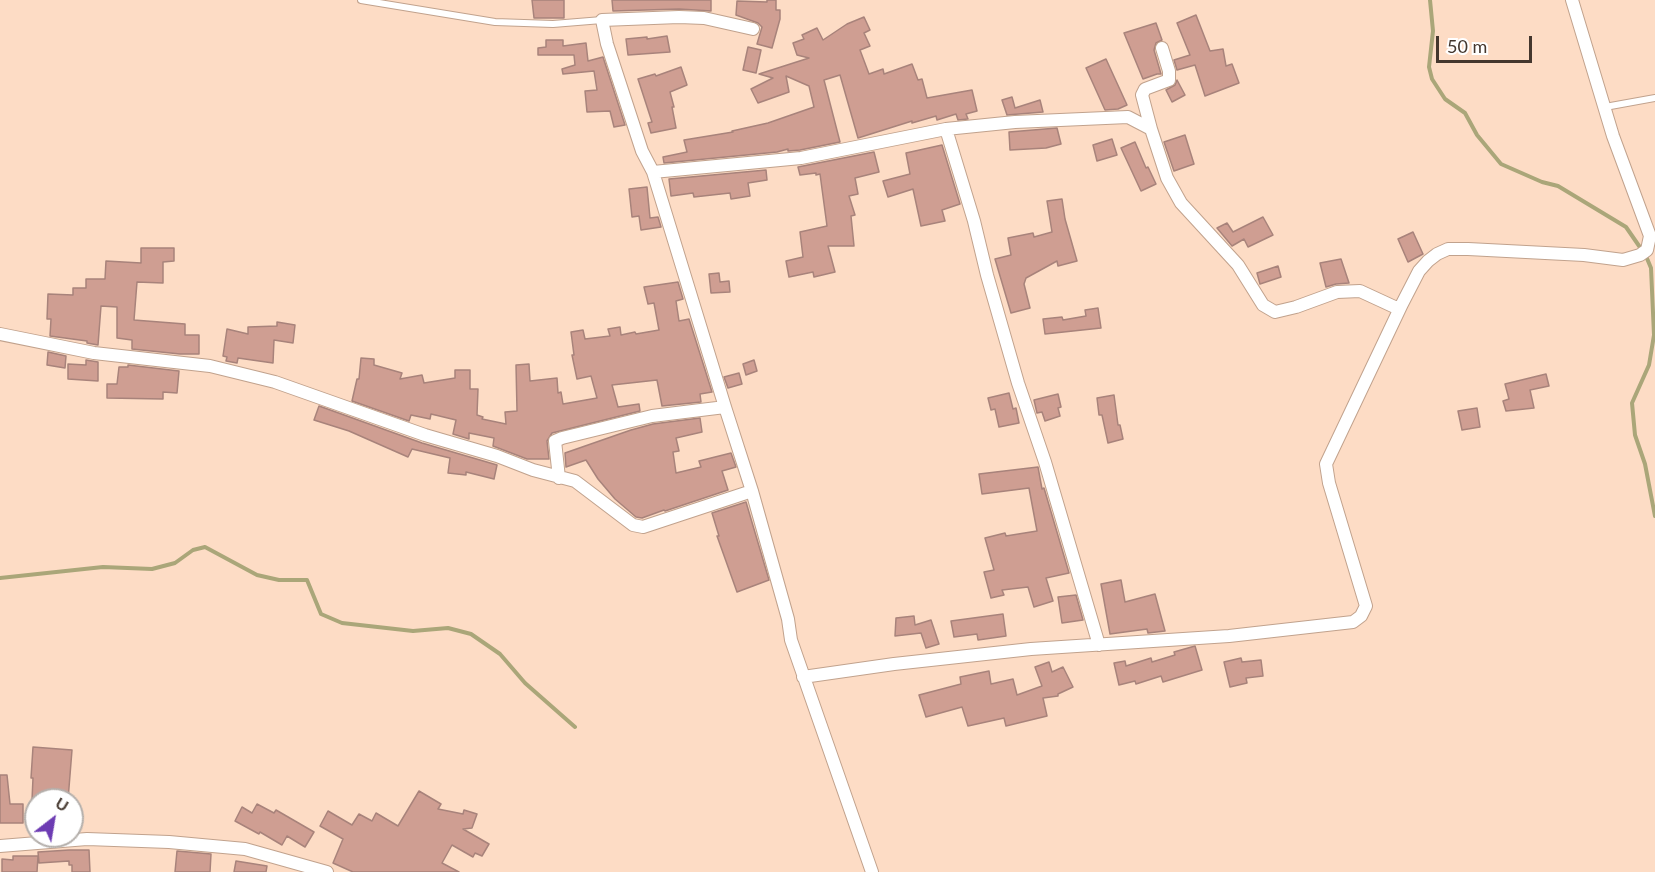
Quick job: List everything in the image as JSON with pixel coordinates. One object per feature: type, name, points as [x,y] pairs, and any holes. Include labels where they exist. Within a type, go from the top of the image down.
[{"type":"street","points":[[803,677],[906,662],[1031,649],[1263,632],[1353,622],[1361,616],[1366,606],[1329,483],[1326,464],[1419,271],[1428,261],[1448,249],[1584,255],[1623,260],[1640,255],[1647,250],[1650,236],[1613,136],[1572,0]]},
{"type":"street","points":[[753,29],[704,18],[602,20],[606,44],[642,151],[653,172],[752,490],[803,677],[872,872]]},
{"type":"street","points":[[1162,48],[1169,71],[1169,80],[1145,89],[1142,95],[1151,129],[1174,193],[1238,264],[1263,305],[1275,312],[1337,292],[1360,291],[1399,309]]},
{"type":"street","points":[[653,172],[801,158],[946,129],[1061,119],[1128,117],[1151,129]]},
{"type":"street","points":[[946,129],[974,221],[1018,383],[1045,462],[1099,645]]},
{"type":"street","points":[[0,334],[94,353],[194,364],[275,382],[559,478],[575,481],[628,523],[642,526],[752,490]]},
{"type":"street","points":[[559,478],[555,441],[562,438],[652,416],[725,407]]},
{"type":"street","points":[[0,846],[87,839],[169,842],[245,849],[327,872]]},
{"type":"lane","points":[[360,0],[495,22],[553,24],[602,20]]},
{"type":"lane","points":[[1605,107],[1655,98]]},
{"type":"building","points":[[532,0],[564,0],[564,18],[534,18]]},
{"type":"building","points":[[612,0],[711,0],[711,11],[679,9],[613,11]]},
{"type":"building","points":[[767,0],[776,0],[776,10],[780,10],[780,19],[772,48],[757,44],[762,27],[758,23],[736,15],[737,1],[767,2]]},
{"type":"building","points":[[1196,15],[1210,51],[1223,49],[1226,66],[1232,64],[1239,83],[1205,96],[1195,65],[1177,70],[1174,60],[1190,55],[1177,23]]},
{"type":"building","points":[[864,17],[870,30],[864,33],[870,46],[860,50],[869,74],[883,69],[884,74],[912,64],[918,80],[922,79],[927,98],[972,90],[977,111],[966,114],[968,119],[958,120],[956,114],[937,120],[936,116],[858,138],[840,75],[824,80],[840,142],[800,150],[788,151],[788,149],[664,163],[663,157],[687,152],[684,140],[733,132],[814,107],[809,86],[786,76],[789,92],[758,103],[751,89],[773,78],[759,74],[809,58],[797,55],[793,43],[804,39],[802,35],[817,28],[823,40],[847,24]]},
{"type":"building","points":[[1156,23],[1162,40],[1156,43],[1154,50],[1161,74],[1143,79],[1124,33]]},
{"type":"building","points":[[667,36],[670,52],[628,55],[626,39]]},
{"type":"building","points":[[546,40],[563,40],[563,46],[586,43],[588,61],[603,57],[625,125],[614,127],[610,111],[587,112],[585,91],[597,90],[594,71],[563,74],[562,69],[575,65],[574,55],[538,55],[538,48],[546,47]]},
{"type":"building","points":[[748,47],[761,50],[756,73],[743,70]]},
{"type":"building","points":[[1106,59],[1127,105],[1118,109],[1105,110],[1086,68]]},
{"type":"building","points":[[681,67],[687,85],[670,92],[676,128],[651,133],[648,123],[652,122],[638,79],[655,74],[656,76]]},
{"type":"building","points":[[1177,80],[1185,95],[1172,102],[1166,90],[1175,85]]},
{"type":"building","points":[[1012,97],[1015,108],[1040,100],[1043,112],[1007,115],[1002,100]]},
{"type":"building","points":[[1057,128],[1061,144],[1046,148],[1010,150],[1009,132]]},
{"type":"building","points":[[1185,135],[1194,164],[1174,171],[1164,142]]},
{"type":"building","points":[[1112,139],[1117,155],[1097,161],[1093,145]]},
{"type":"building","points":[[1135,142],[1156,184],[1141,191],[1121,148]]},
{"type":"building","points":[[942,145],[960,204],[942,210],[945,221],[921,226],[913,189],[888,197],[883,181],[910,174],[906,153]]},
{"type":"building","points":[[874,152],[879,172],[855,178],[858,194],[849,196],[855,215],[851,216],[854,246],[828,246],[835,272],[814,277],[813,272],[789,277],[786,261],[803,257],[800,232],[827,226],[820,174],[800,175],[798,167]]},
{"type":"building","points":[[766,170],[767,180],[748,183],[750,196],[731,199],[730,193],[694,197],[693,193],[671,196],[669,179]]},
{"type":"building","points":[[647,187],[650,218],[658,217],[661,227],[641,230],[639,216],[632,217],[629,189]]},
{"type":"building","points":[[1062,199],[1077,261],[1058,266],[1057,261],[1026,278],[1024,284],[1030,308],[1011,313],[995,259],[1011,255],[1008,238],[1033,233],[1034,237],[1052,232],[1047,201]]},
{"type":"building","points":[[1263,217],[1273,235],[1248,247],[1244,239],[1232,246],[1217,228],[1227,223],[1233,232]]},
{"type":"building","points":[[1413,232],[1423,254],[1408,262],[1398,239]]},
{"type":"building","points":[[141,248],[174,248],[174,261],[163,262],[163,283],[137,282],[134,320],[185,324],[185,335],[199,335],[199,354],[132,349],[132,340],[117,338],[117,307],[101,306],[98,345],[87,343],[87,341],[50,336],[51,319],[47,319],[48,294],[73,295],[73,288],[86,288],[86,279],[105,279],[106,261],[141,263]]},
{"type":"building","points":[[1341,259],[1349,283],[1326,287],[1320,263]]},
{"type":"building","points":[[1278,266],[1281,277],[1260,284],[1257,273]]},
{"type":"building","points":[[719,273],[720,282],[729,281],[730,292],[711,293],[709,274]]},
{"type":"building","points":[[678,282],[683,299],[676,301],[679,321],[689,319],[712,392],[700,394],[701,402],[662,406],[657,380],[612,385],[618,407],[639,404],[640,411],[552,433],[547,441],[549,459],[527,459],[493,446],[494,438],[469,433],[469,439],[453,434],[456,420],[431,414],[430,419],[411,415],[409,421],[352,401],[357,379],[359,379],[361,358],[374,359],[374,365],[402,373],[400,379],[422,375],[424,383],[455,378],[455,370],[470,370],[470,389],[478,389],[477,415],[483,417],[482,419],[506,424],[505,412],[517,411],[516,365],[529,364],[530,381],[557,378],[558,393],[561,392],[563,404],[597,398],[591,376],[577,379],[572,355],[574,355],[571,332],[583,330],[585,339],[610,336],[608,329],[620,327],[621,335],[659,330],[654,303],[648,304],[644,287]]},
{"type":"building","points":[[1098,308],[1101,328],[1045,334],[1043,319],[1062,317],[1063,320],[1086,316],[1085,310]]},
{"type":"building","points":[[277,322],[295,325],[293,343],[274,340],[273,363],[238,358],[237,363],[226,361],[227,357],[223,356],[227,329],[248,334],[248,327],[277,326]]},
{"type":"building","points":[[48,352],[66,356],[65,368],[47,365]]},
{"type":"building","points":[[86,360],[98,362],[98,381],[68,379],[68,364],[86,365]]},
{"type":"building","points":[[754,360],[757,371],[746,375],[743,364]]},
{"type":"building","points":[[128,365],[179,371],[177,393],[163,392],[163,399],[107,398],[107,384],[117,384],[119,367],[128,367]]},
{"type":"building","points":[[739,373],[742,384],[728,388],[724,377]]},
{"type":"building","points":[[1546,374],[1549,386],[1530,390],[1534,408],[1506,411],[1503,401],[1509,399],[1505,384]]},
{"type":"building","points":[[1009,393],[1013,409],[1016,408],[1019,423],[999,427],[995,409],[991,410],[988,398]]},
{"type":"building","points":[[1058,394],[1061,407],[1058,408],[1060,416],[1045,421],[1042,412],[1037,413],[1034,400]]},
{"type":"building","points":[[1114,395],[1118,425],[1120,425],[1123,439],[1108,443],[1102,415],[1099,415],[1097,398]]},
{"type":"building","points":[[319,406],[422,443],[497,465],[494,479],[466,472],[466,475],[448,473],[450,458],[412,449],[408,457],[349,431],[314,420]]},
{"type":"building","points":[[1477,408],[1480,427],[1462,430],[1458,411]]},
{"type":"building","points":[[700,418],[702,432],[676,438],[679,451],[673,452],[676,473],[701,467],[699,461],[731,453],[736,467],[722,471],[728,490],[642,518],[636,517],[615,499],[586,460],[566,467],[565,453],[653,424]]},
{"type":"building","points":[[1038,467],[1042,489],[1044,488],[1069,573],[1046,578],[1053,601],[1034,607],[1028,587],[1002,590],[1004,595],[991,598],[984,572],[994,570],[985,538],[1005,533],[1006,536],[1037,531],[1029,488],[982,494],[979,474]]},
{"type":"building","points":[[746,502],[769,580],[737,592],[717,536],[719,536],[712,513]]},
{"type":"building","points":[[1121,580],[1125,602],[1155,594],[1165,631],[1148,633],[1147,629],[1110,634],[1101,584]]},
{"type":"building","points":[[1076,595],[1083,620],[1062,623],[1058,597]]},
{"type":"building","points":[[1003,614],[1006,636],[978,640],[977,634],[954,637],[951,621]]},
{"type":"building","points":[[914,616],[915,625],[931,620],[939,644],[926,648],[921,633],[895,636],[896,618]]},
{"type":"building","points":[[1195,646],[1202,670],[1163,682],[1161,676],[1136,684],[1135,681],[1119,685],[1114,663],[1125,661],[1126,666],[1151,658],[1152,662]]},
{"type":"building","points":[[1241,658],[1242,662],[1261,660],[1263,676],[1246,678],[1247,683],[1230,687],[1224,662]]},
{"type":"building","points":[[1049,662],[1052,672],[1063,667],[1073,687],[1058,696],[1043,698],[1047,716],[1006,726],[1004,718],[968,726],[962,707],[926,717],[919,695],[961,684],[960,677],[989,671],[991,684],[1013,679],[1017,695],[1042,686],[1035,667]]},
{"type":"building","points":[[33,747],[72,750],[69,788],[33,788],[33,778],[31,778]]},
{"type":"building","points":[[0,775],[7,775],[10,804],[23,804],[23,823],[0,823]]},
{"type":"building","points":[[419,791],[441,804],[438,809],[463,814],[464,810],[477,814],[472,828],[463,829],[489,844],[482,856],[475,853],[473,857],[452,845],[442,863],[459,872],[353,872],[333,863],[343,839],[320,826],[328,811],[352,825],[359,814],[372,821],[376,813],[398,826]]},
{"type":"building","points":[[257,804],[274,813],[276,810],[314,832],[305,847],[287,836],[282,845],[235,821],[242,807],[252,813]]},
{"type":"building","points":[[89,850],[90,872],[72,872],[72,865],[69,865],[69,861],[39,863],[38,852]]},
{"type":"building","points":[[177,851],[211,854],[210,872],[175,872]]},
{"type":"building","points":[[13,856],[38,856],[37,872],[2,872],[2,859],[13,860]]},
{"type":"building","points":[[236,861],[267,866],[266,872],[234,872]]},
{"type":"waterway","points":[[1430,0],[1433,31],[1429,67],[1432,79],[1445,99],[1465,113],[1477,135],[1501,164],[1542,182],[1558,186],[1626,227],[1646,256],[1651,268],[1654,335],[1649,365],[1632,403],[1635,435],[1645,464],[1655,516]]},
{"type":"waterway","points":[[0,578],[103,567],[152,569],[175,563],[193,550],[205,547],[257,575],[279,580],[307,580],[321,614],[342,623],[413,631],[448,628],[471,634],[500,654],[525,683],[575,727]]}]
